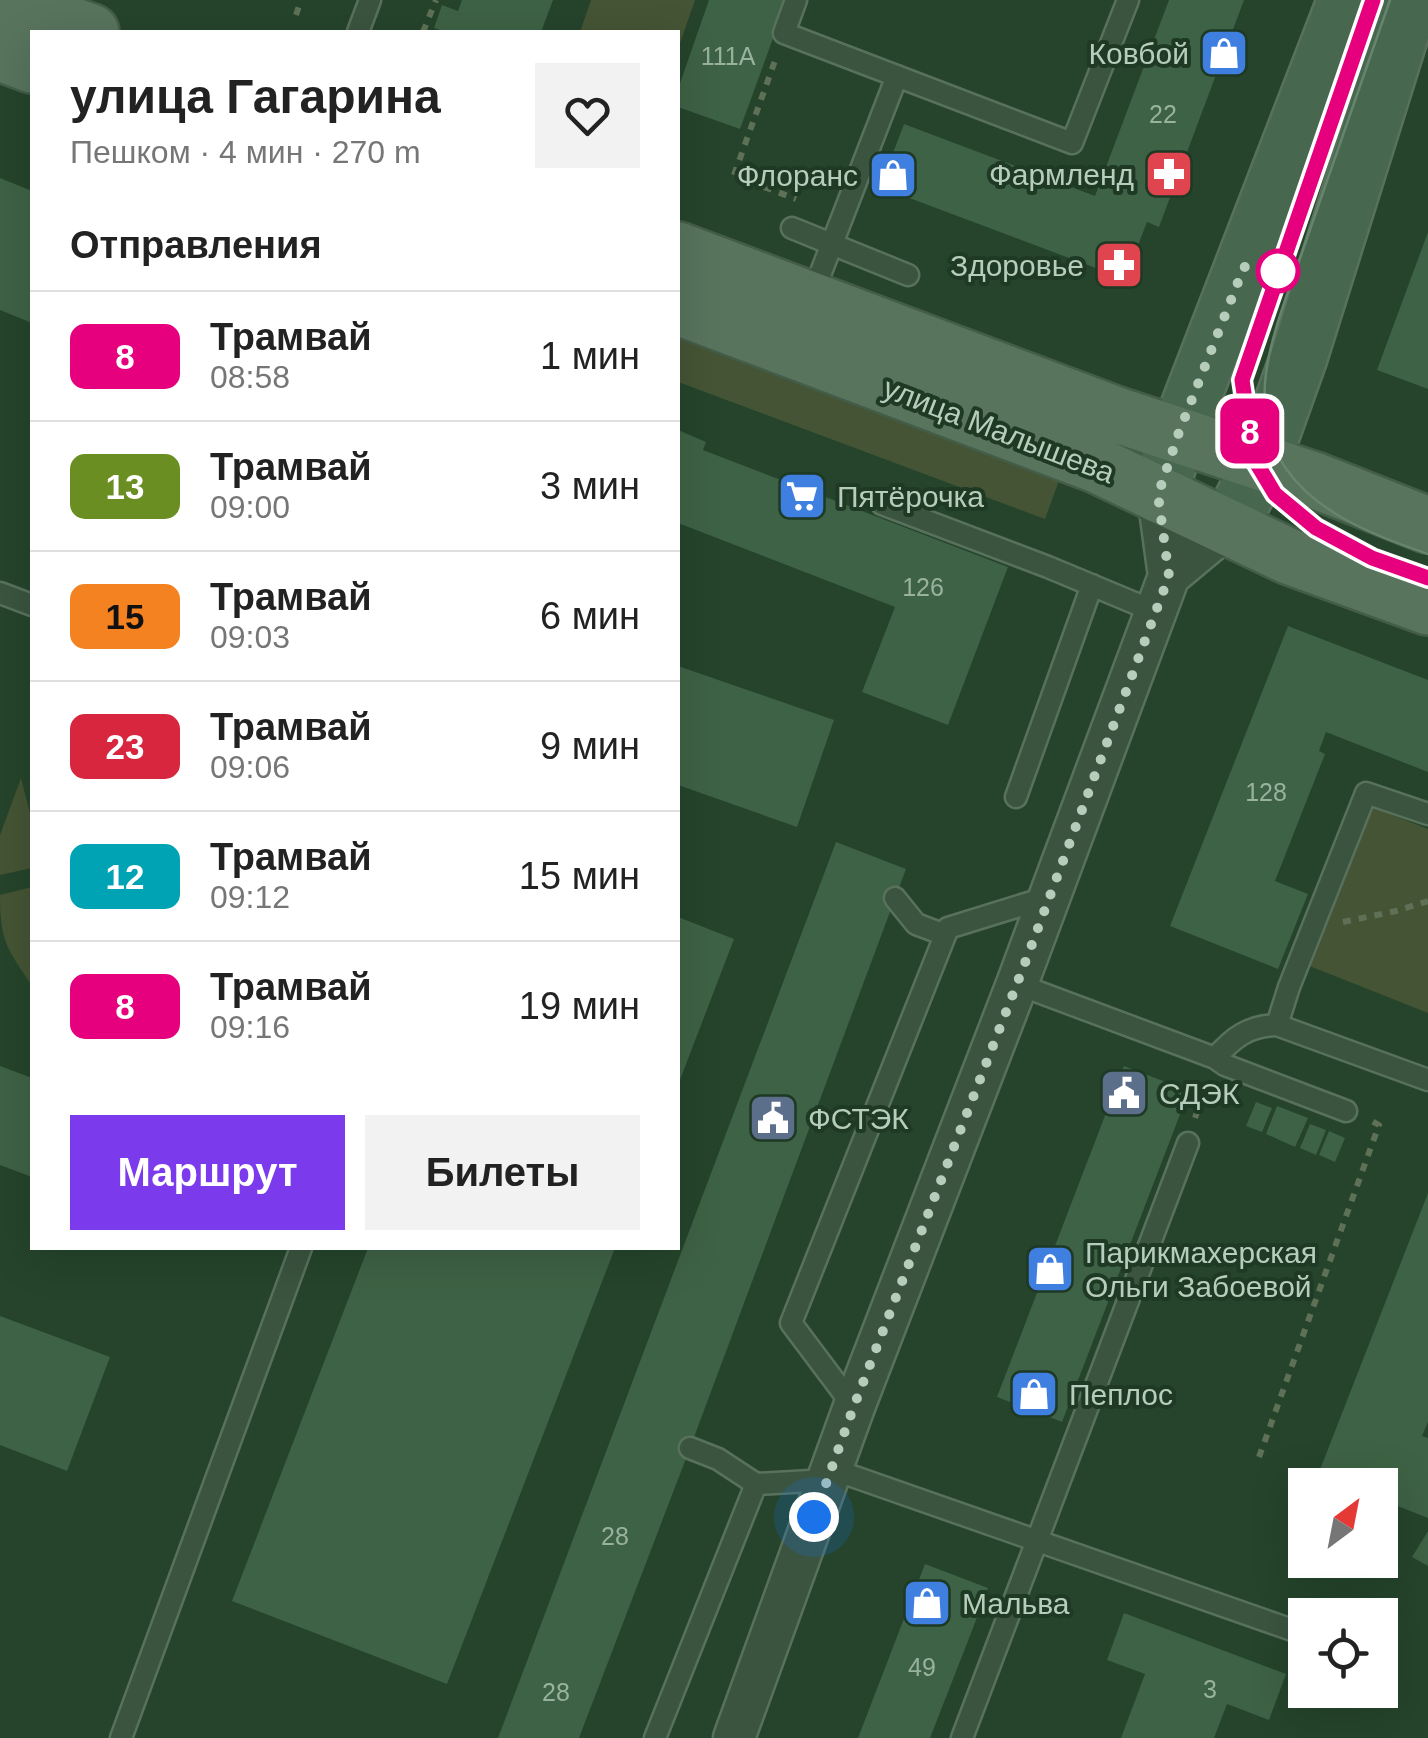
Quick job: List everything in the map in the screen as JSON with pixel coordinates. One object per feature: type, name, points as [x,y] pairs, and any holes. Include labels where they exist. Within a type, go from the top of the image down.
[{"type":"main road","points":[[2,0],[85,30]]},
{"type":"main road","points":[[1158,495],[1346,0]]},
{"type":"main road","points":[[1229,526],[1261,462],[1299,357],[1410,0]]},
{"type":"main road","points":[[0,53],[30,65]]},
{"type":"main road","name":"улица Малышева","points":[[680,251],[1428,525]]},
{"type":"main road","name":"улица Малышева","points":[[680,307],[1097,465],[1288,556],[1428,606]]},
{"type":"street","points":[[734,1738],[854,1406],[1162,594],[1158,495]]},
{"type":"street","points":[[1162,594],[1229,526]]},
{"type":"lane","points":[[359,30],[370,0]]},
{"type":"lane","points":[[796,0],[784,33],[1072,143],[1128,0]]},
{"type":"lane","points":[[810,300],[897,76]]},
{"type":"lane","points":[[792,228],[908,274]]},
{"type":"lane","points":[[882,504],[1092,586],[1162,594]]},
{"type":"lane","points":[[1016,797],[1092,586]]},
{"type":"lane","points":[[0,593],[30,604]]},
{"type":"lane","points":[[1277,1024],[1366,793],[1428,814]]},
{"type":"lane","points":[[854,1406],[791,1323],[948,928],[1050,897]]},
{"type":"lane","points":[[895,898],[916,924],[945,935]]},
{"type":"lane","points":[[1017,984],[1354,1114]]},
{"type":"lane","points":[[1215,1058],[1234,1037],[1263,1025],[1277,1024],[1428,1080]]},
{"type":"lane","points":[[962,1738],[1188,1142]]},
{"type":"lane","points":[[122,1738],[300,1250]]},
{"type":"lane","points":[[690,1448],[718,1459],[756,1484],[830,1474],[1037,1539],[1288,1629]]},
{"type":"lane","points":[[655,1738],[756,1484]]},
{"type":"path","points":[[296,15],[301,0]]},
{"type":"path","points":[[424,30],[436,0]]},
{"type":"path","points":[[734,175],[784,33]]},
{"type":"path","points":[[764,187],[809,205]]},
{"type":"path","points":[[1313,928],[1428,901]]},
{"type":"path","points":[[1188,1142],[1215,1058]]},
{"type":"path","points":[[1259,1457],[1379,1125],[1354,1114]]},
{"type":"green space","points":[[591,0],[695,0],[680,43],[680,30],[581,30]]},
{"type":"green space","points":[[680,336],[1060,478],[1045,519],[680,383]]},
{"type":"green space","points":[[21,778],[30,813],[30,868],[0,875],[0,835]]},
{"type":"green space","points":[[1370,806],[1428,829],[1428,1013],[1307,965]]},
{"type":"green space","points":[[30,888],[30,983],[7,944],[1,924],[0,895]]},
{"type":"building","points":[[462,0],[553,0],[542,30],[434,28],[442,5],[458,11]]},
{"type":"building","points":[[709,0],[787,0],[740,129],[680,108],[680,83]]},
{"type":"building","points":[[1169,0],[1244,0],[1159,227],[1147,222],[1125,279],[880,187],[904,124],[1095,196]]},
{"type":"building","points":[[0,178],[30,190],[30,322],[0,310]]},
{"type":"building","points":[[1428,232],[1428,389],[1377,370]]},
{"type":"building","points":[[680,431],[706,442],[703,450],[1008,567],[948,725],[862,692],[895,607],[680,524]]},
{"type":"building","points":[[1288,626],[1428,680],[1428,772],[1326,732],[1319,751],[1325,754],[1275,881],[1308,894],[1278,969],[1170,926]]},
{"type":"building","points":[[680,667],[834,720],[797,827],[680,786]]},
{"type":"building","points":[[836,842],[906,869],[690,1448],[579,1738],[498,1738]]},
{"type":"building","points":[[680,918],[734,939],[680,1080]]},
{"type":"building","points":[[0,1066],[30,1077],[30,1176],[0,1165]]},
{"type":"building","points":[[1124,1066],[1189,1091],[1062,1422],[997,1397]]},
{"type":"building","points":[[1256,1102],[1272,1108],[1262,1132],[1246,1126]]},
{"type":"building","points":[[1277,1106],[1308,1118],[1295,1147],[1266,1134]]},
{"type":"building","points":[[1310,1124],[1326,1130],[1316,1155],[1300,1148]]},
{"type":"building","points":[[1329,1131],[1345,1138],[1335,1162],[1319,1155]]},
{"type":"building","points":[[1428,1193],[1428,1422],[1422,1436],[1428,1438],[1428,1518],[1398,1506],[1398,1468],[1321,1468]]},
{"type":"building","points":[[367,1250],[614,1250],[447,1684],[232,1601]]},
{"type":"building","points":[[0,1316],[110,1357],[67,1471],[0,1445]]},
{"type":"building","points":[[1428,1531],[1428,1566],[1412,1557]]},
{"type":"building","points":[[925,1564],[988,1588],[973,1628],[930,1738],[858,1738]]},
{"type":"building","points":[[1124,1613],[1286,1674],[1269,1720],[1227,1704],[1214,1738],[1121,1738],[1145,1674],[1107,1660]]},
{"type":"tram line","points":[[1373,0],[1242,380],[1254,459],[1275,494],[1316,528],[1372,558],[1428,578]]},
{"type":"tram line","name":"8","points":[[1373,0],[1242,380],[1254,459],[1275,494],[1316,528],[1372,558],[1428,578]]},
{"type":"tram line","points":[[1390,0],[1281,313],[1267,366],[1265,405],[1277,451],[1287,470],[1315,500],[1351,522],[1428,554]]},
{"type":"place","name":"Ковбой","points":[[1224,53]]},
{"type":"place","name":"Фармленд","points":[[1169,174]]},
{"type":"place","name":"Флоранс","points":[[893,175]]},
{"type":"place","name":"Здоровье","points":[[1119,265]]},
{"type":"place","name":"Пятёрочка","points":[[802,496]]},
{"type":"place","name":"СДЭК","points":[[1124,1093]]},
{"type":"place","name":"ФСТЭК","points":[[773,1118]]},
{"type":"place","name":"Парикмахерская Ольги Забоевой","points":[[1050,1269]]},
{"type":"place","name":"Пеплос","points":[[1034,1394]]},
{"type":"place","name":"Мальва","points":[[927,1603]]},
{"type":"route","points":[[814,1517],[1169,576],[1158,495],[1178,435],[1244,267],[1278,271]]}]
